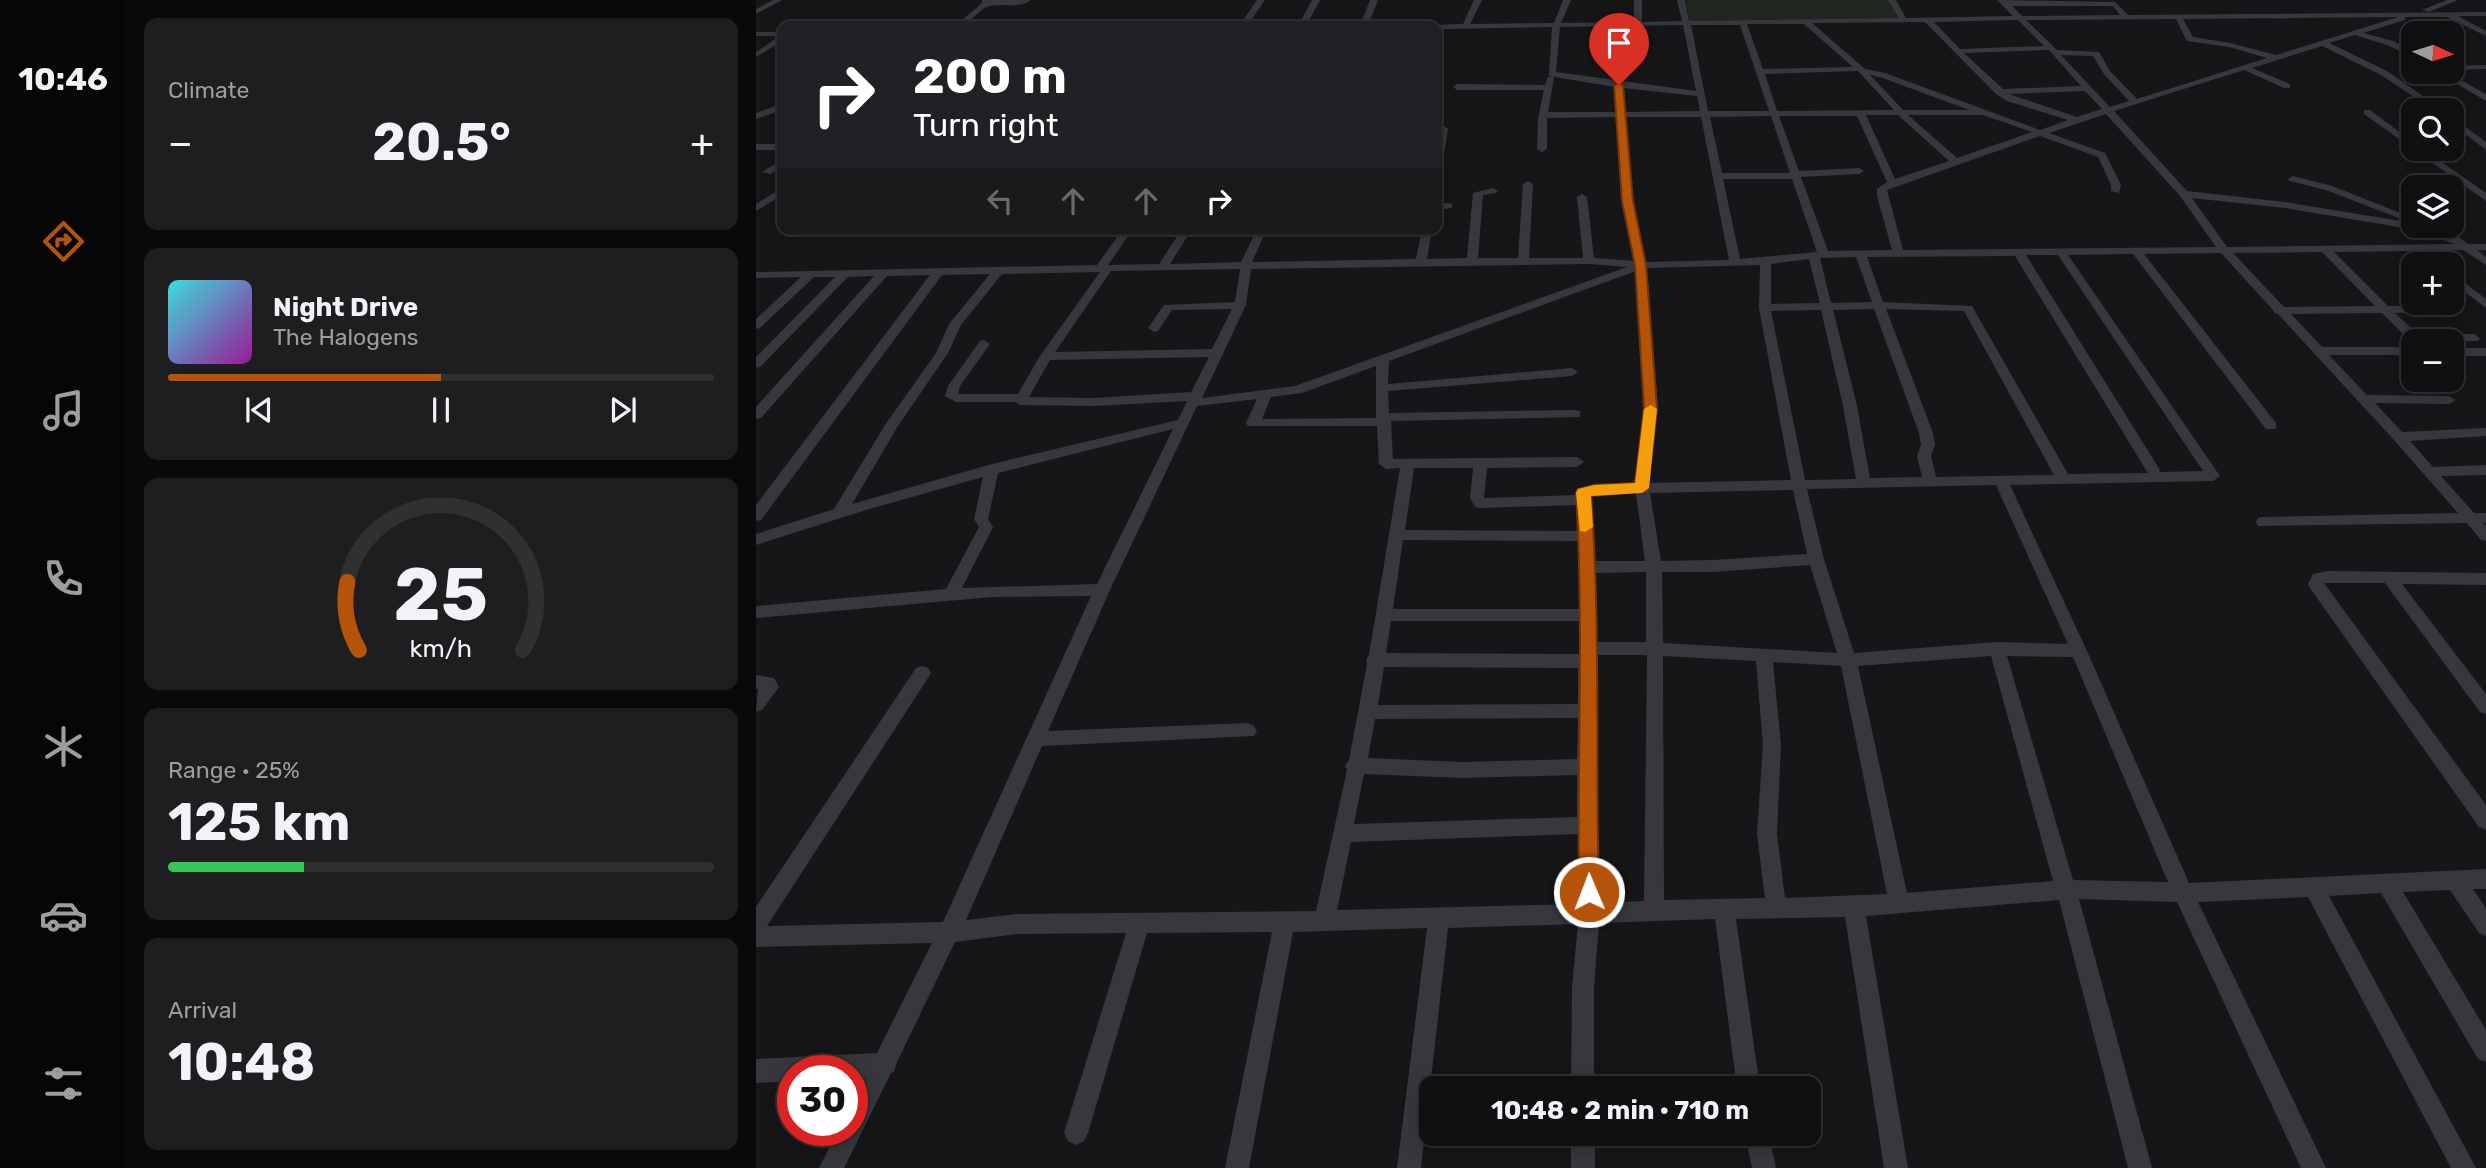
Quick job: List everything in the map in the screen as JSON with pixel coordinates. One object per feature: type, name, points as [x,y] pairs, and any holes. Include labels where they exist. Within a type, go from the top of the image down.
[{"type":"street","points":[[756,12],[778,0]]},
{"type":"street","points":[[965,21],[986,2],[1020,3],[1027,0]]},
{"type":"street","points":[[1246,21],[1261,0]]},
{"type":"street","points":[[1305,21],[1316,0]]},
{"type":"street","points":[[1366,21],[1374,0]]},
{"type":"street","points":[[1465,27],[1478,0]]},
{"type":"street","points":[[1542,149],[1543,115],[1552,74],[1556,26],[1567,0]]},
{"type":"street","points":[[1638,0],[1638,25]]},
{"type":"street","points":[[1681,0],[1720,176],[1735,261]]},
{"type":"street","points":[[1892,0],[1904,20]]},
{"type":"street","points":[[2432,0],[2442,4]]},
{"type":"street","points":[[1898,253],[1882,195],[1882,189],[1892,183],[2077,120],[2110,112],[2244,66],[2454,0]]},
{"type":"street","points":[[2003,2],[2113,2],[2126,17]]},
{"type":"street","points":[[2003,2],[2053,50],[2185,194],[2223,250],[2399,437],[2486,536]]},
{"type":"street","points":[[2335,7],[2346,14]]},
{"type":"street","points":[[2204,9],[2211,16]]},
{"type":"street","points":[[2448,14],[2486,34]]},
{"type":"street","points":[[1442,27],[2486,14]]},
{"type":"street","points":[[2178,16],[2192,40],[2230,45],[2275,57]]},
{"type":"street","points":[[1927,19],[1999,92],[2021,104],[2077,120]]},
{"type":"street","points":[[1805,21],[1861,70],[1903,115],[1955,162]]},
{"type":"street","points":[[1743,23],[1776,115],[1819,255],[1825,306],[1850,407],[1864,483]]},
{"type":"street","points":[[2354,33],[2401,49]]},
{"type":"street","points":[[756,34],[777,36]]},
{"type":"street","points":[[756,55],[777,40]]},
{"type":"street","points":[[2322,43],[2384,73],[2421,98]]},
{"type":"street","points":[[1956,51],[2053,50],[2096,54],[2107,72],[2136,103]]},
{"type":"street","points":[[2244,66],[2287,86]]},
{"type":"street","points":[[2464,68],[2486,67]]},
{"type":"street","points":[[1760,72],[1861,70],[1882,75],[1914,89],[1988,112],[2102,155],[2116,184],[2116,191]]},
{"type":"street","points":[[1552,74],[1700,94]]},
{"type":"street","points":[[2461,84],[2486,99]]},
{"type":"street","points":[[1619,85],[1628,201],[1641,265],[1651,408],[1642,488],[1654,568],[1654,910]]},
{"type":"street","points":[[1457,87],[1549,88]]},
{"type":"street","points":[[1999,92],[2087,88]]},
{"type":"street","points":[[756,116],[777,109]]},
{"type":"street","points":[[1543,115],[1903,115],[1988,112]]},
{"type":"street","points":[[2367,112],[2401,137]]},
{"type":"street","points":[[1861,115],[1892,183]]},
{"type":"street","points":[[1442,140],[1444,129]]},
{"type":"street","points":[[2464,130],[2486,147]]},
{"type":"street","points":[[756,147],[777,147]]},
{"type":"street","points":[[2434,161],[2486,198]]},
{"type":"street","points":[[767,172],[777,166]]},
{"type":"street","points":[[1720,176],[1859,172]]},
{"type":"street","points":[[2293,179],[2363,200],[2401,216]]},
{"type":"street","points":[[1522,263],[1528,184]]},
{"type":"street","points":[[1472,262],[1478,193],[1493,191]]},
{"type":"street","points":[[759,206],[777,194]]},
{"type":"street","points":[[2185,194],[2286,205],[2401,224]]},
{"type":"street","points":[[1582,197],[1588,261]]},
{"type":"street","points":[[759,206],[777,206]]},
{"type":"street","points":[[1020,398],[1124,235]]},
{"type":"street","points":[[1162,267],[1182,235]]},
{"type":"street","points":[[868,1098],[949,932],[1102,590],[1240,305],[1246,264],[1259,235]]},
{"type":"street","points":[[1421,262],[1426,235]]},
{"type":"street","points":[[2447,238],[2468,248],[2486,262]]},
{"type":"street","points":[[756,275],[1421,262],[1588,261],[1641,265],[1766,262],[1819,255],[1898,253],[2486,247]]},
{"type":"street","points":[[2419,248],[2424,252]]},
{"type":"street","points":[[2325,249],[2402,329]]},
{"type":"street","points":[[2136,251],[2272,426]]},
{"type":"street","points":[[2018,252],[2153,470]]},
{"type":"street","points":[[1583,1076],[1583,987],[1589,914],[1586,768],[1588,567],[1583,493],[1642,488],[2213,476],[2061,252]]},
{"type":"street","points":[[1860,254],[1926,433],[1928,445],[1924,456],[1930,482]]},
{"type":"street","points":[[1766,262],[1765,308],[1799,484],[1816,559],[1848,660],[1899,903]]},
{"type":"street","points":[[1020,398],[1023,403],[1063,403],[1265,396],[1297,390],[1641,265]]},
{"type":"street","points":[[839,513],[892,425],[942,353],[955,324],[1000,270]]},
{"type":"street","points":[[756,415],[886,271]]},
{"type":"street","points":[[756,516],[939,271]]},
{"type":"street","points":[[756,364],[846,272]]},
{"type":"street","points":[[756,325],[812,273]]},
{"type":"street","points":[[2464,286],[2486,305]]},
{"type":"street","points":[[1154,328],[1168,307],[1240,305]]},
{"type":"street","points":[[1765,308],[1877,305],[1968,307],[2064,479]]},
{"type":"street","points":[[2278,311],[2401,309]]},
{"type":"street","points":[[2464,339],[2474,338]]},
{"type":"street","points":[[984,344],[954,386],[951,396],[1020,398]]},
{"type":"street","points":[[2317,351],[2401,345]]},
{"type":"street","points":[[2464,352],[2486,352]]},
{"type":"street","points":[[1046,356],[1216,353]]},
{"type":"street","points":[[1383,357],[1381,388],[1386,464],[1577,462]]},
{"type":"street","points":[[1381,388],[1572,372]]},
{"type":"street","points":[[756,395],[775,394]]},
{"type":"street","points":[[1265,396],[1254,423],[1575,414]]},
{"type":"street","points":[[2363,399],[2449,400]]},
{"type":"street","points":[[758,541],[839,513],[992,469],[1182,423]]},
{"type":"street","points":[[2399,437],[2486,432]]},
{"type":"street","points":[[1480,464],[1477,498],[1480,503],[1583,500]]},
{"type":"street","points":[[1325,919],[1354,766],[1368,712],[1374,660],[1385,615],[1408,465]]},
{"type":"street","points":[[951,594],[986,527],[981,519],[992,469]]},
{"type":"street","points":[[2430,472],[2486,470]]},
{"type":"street","points":[[2001,481],[2079,651],[2183,893],[2314,1168]]},
{"type":"street","points":[[2263,522],[2486,518]]},
{"type":"street","points":[[1397,535],[1586,536]]},
{"type":"street","points":[[1588,567],[1654,568],[1816,559]]},
{"type":"street","points":[[2486,579],[2328,577],[2319,578],[2316,584],[2486,821]]},
{"type":"street","points":[[2389,578],[2486,707]]},
{"type":"street","points":[[756,612],[951,594],[1102,590]]},
{"type":"street","points":[[1385,615],[1588,615]]},
{"type":"street","points":[[1374,660],[1587,654],[1653,649],[1848,660],[1997,649],[2079,651]]},
{"type":"street","points":[[1997,649],[2066,890],[2140,1168]]},
{"type":"street","points":[[1764,657],[1772,745],[1767,834],[1776,908]]},
{"type":"street","points":[[756,925],[922,673]]},
{"type":"street","points":[[756,682],[768,683],[770,687],[756,705]]},
{"type":"street","points":[[1368,712],[1588,711]]},
{"type":"street","points":[[1035,739],[1248,731]]},
{"type":"street","points":[[1354,766],[1463,770],[1586,768]]},
{"type":"street","points":[[1341,833],[1588,825]]},
{"type":"street","points":[[756,937],[949,932],[1017,924],[1284,922],[1724,908],[1854,907],[2066,890],[2183,893],[2486,879]]},
{"type":"street","points":[[2455,880],[2486,926]]},
{"type":"street","points":[[2386,883],[2486,1051]]},
{"type":"street","points":[[2313,886],[2464,1168]]},
{"type":"street","points":[[1854,907],[1896,1168]]},
{"type":"street","points":[[1724,908],[1747,1076]]},
{"type":"street","points":[[1409,1168],[1416,1132],[1440,918]]},
{"type":"street","points":[[1237,1168],[1284,922]]},
{"type":"street","points":[[1076,1133],[1140,923]]},
{"type":"street","points":[[756,1071],[886,1064]]},
{"type":"street","points":[[831,1168],[843,1146]]},
{"type":"street","points":[[1583,1146],[1583,1168]]},
{"type":"street","points":[[1759,1146],[1764,1168]]},
{"type":"shaded area","points":[[1686,0],[1894,0],[1906,19],[1689,21]]},
{"type":"slow traffic","points":[[1585,527],[1583,493],[1594,489],[1642,488],[1651,409]]},
{"type":"route","points":[[1589,892],[1586,768],[1588,567],[1583,493],[1594,489],[1642,488],[1651,408],[1641,265],[1628,201],[1619,85]]}]
